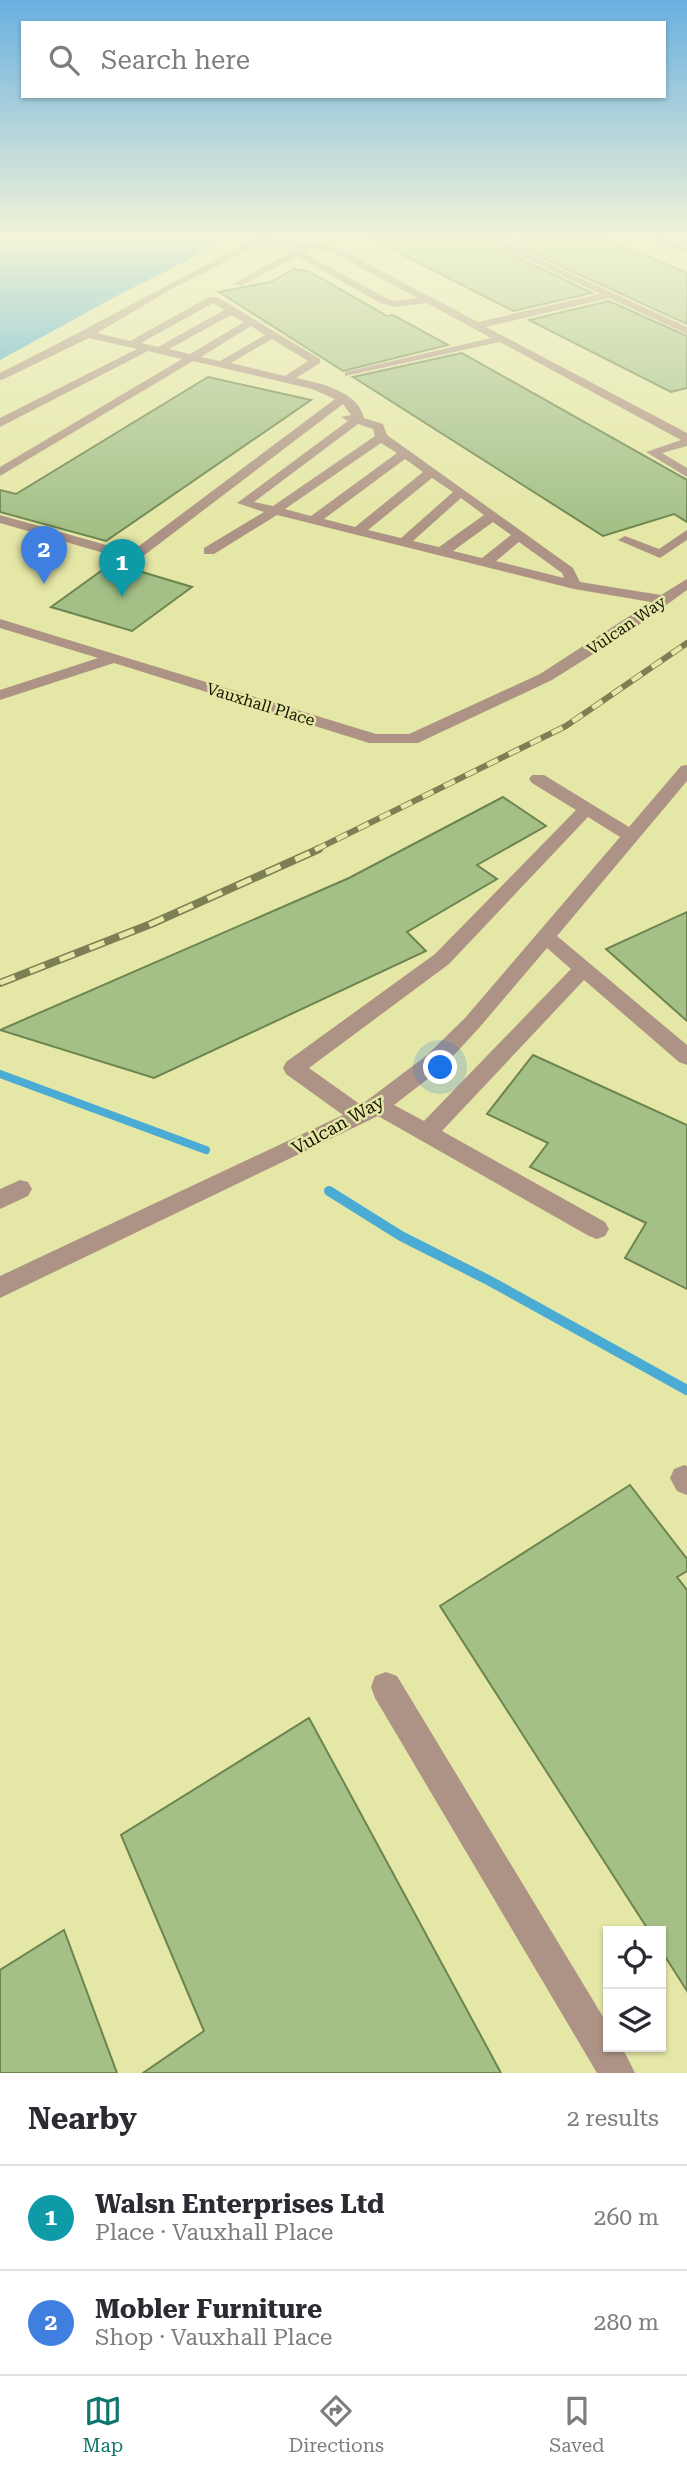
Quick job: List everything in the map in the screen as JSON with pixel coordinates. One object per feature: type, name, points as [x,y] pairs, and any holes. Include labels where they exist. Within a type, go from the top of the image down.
[{"type":"street","points":[[132,344],[152,333]]},
{"type":"street","points":[[160,350],[191,333]]},
{"type":"street","points":[[0,472],[233,333]]},
{"type":"street","points":[[268,333],[286,356],[321,374],[356,409],[358,419]]},
{"type":"street","points":[[488,333],[687,440]]},
{"type":"street","points":[[0,377],[87,334],[288,379],[321,374]]},
{"type":"street","points":[[222,364],[272,335]]},
{"type":"street","points":[[349,374],[500,339]]},
{"type":"street","points":[[0,424],[148,347]]},
{"type":"street","points":[[258,372],[286,356]]},
{"type":"street","points":[[288,379],[321,374]]},
{"type":"street","points":[[0,519],[133,556],[343,398]]},
{"type":"street","points":[[324,413],[379,426],[381,438],[461,492],[568,571],[575,585]]},
{"type":"street","points":[[244,503],[358,419]]},
{"type":"street","points":[[209,551],[273,512],[381,438]]},
{"type":"street","points":[[687,440],[652,452],[687,474]]},
{"type":"street","points":[[314,520],[404,453]]},
{"type":"street","points":[[270,455],[299,461]]},
{"type":"street","points":[[357,532],[430,473]]},
{"type":"street","points":[[403,543],[461,492]]},
{"type":"street","points":[[215,496],[575,585],[664,600]]},
{"type":"street","points":[[442,552],[493,515]]},
{"type":"street","points":[[625,540],[660,554],[687,534]]},
{"type":"street","points":[[485,563],[519,535]]},
{"type":"street","name":"Vulcan Way","points":[[412,739],[546,677],[628,626],[687,583]]},
{"type":"street","name":"Vauxhall Place","points":[[0,623],[375,739],[412,739]]},
{"type":"street","points":[[0,695],[112,659]]},
{"type":"street","name":"Vulcan Way","points":[[0,1288],[369,1111],[435,1062],[472,1023],[687,770]]},
{"type":"street","points":[[538,779],[631,836]]},
{"type":"street","points":[[586,809],[442,959],[294,1068],[369,1111],[426,1133],[597,1229]]},
{"type":"street","points":[[546,937],[687,1056]]},
{"type":"street","points":[[426,1133],[584,968]]},
{"type":"street","points":[[386,1687],[617,2073]]},
{"type":"water","points":[[0,333],[64,333],[0,367]]},
{"type":"pier","points":[[50,333],[71,333],[0,371],[0,360]]},
{"type":"building","points":[[283,333],[426,333],[448,345],[343,371]]},
{"type":"building","points":[[554,333],[680,333],[687,336],[687,388],[671,392]]},
{"type":"building","points":[[462,353],[687,480],[687,522],[674,514],[603,536],[353,377]]},
{"type":"building","points":[[208,377],[311,400],[106,541],[0,512],[0,490],[16,494]]},
{"type":"building","points":[[112,563],[192,587],[132,631],[51,607]]},
{"type":"building","points":[[503,797],[546,826],[477,865],[497,879],[407,932],[426,951],[154,1078],[0,1030],[349,878]]},
{"type":"building","points":[[687,912],[687,1021],[606,949]]},
{"type":"building","points":[[533,1055],[687,1125],[687,1289],[625,1258],[646,1223],[530,1167],[548,1143],[487,1114]]},
{"type":"building","points":[[630,1485],[687,1559],[687,1571],[677,1577],[687,1590],[687,1991],[666,1958],[666,1926],[646,1926],[440,1606]]},
{"type":"building","points":[[309,1718],[501,2073],[143,2073],[204,2031],[121,1835]]},
{"type":"building","points":[[64,1930],[117,2073],[0,2073],[0,1970]]},
{"type":"waterway","points":[[0,1074],[206,1150]]},
{"type":"waterway","points":[[329,1191],[401,1236],[490,1281],[687,1390]]},
{"type":"railway","points":[[315,850],[566,726],[687,643]]},
{"type":"railway","points":[[0,983],[151,924],[319,849]]},
{"type":"place","name":"Mobler Furniture","points":[[44,584]]},
{"type":"place","name":"Walsn Enterprises Ltd","points":[[122,597]]}]
